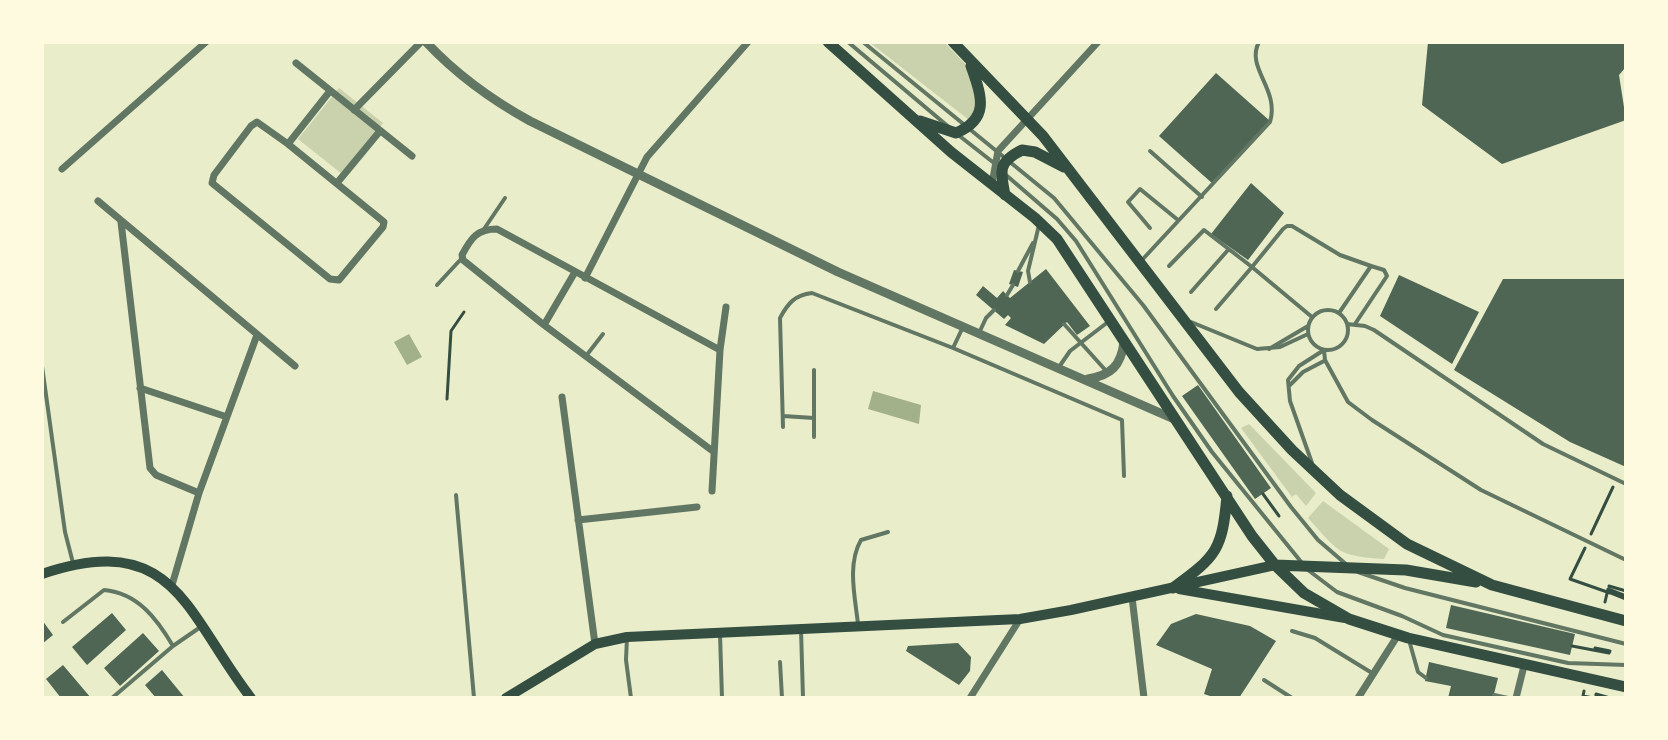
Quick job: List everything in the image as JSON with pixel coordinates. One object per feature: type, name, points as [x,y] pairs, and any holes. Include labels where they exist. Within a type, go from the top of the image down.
[{"type":"main road","points":[[828,42],[912,118],[1057,239],[1252,536],[1275,565],[1304,593],[1349,619]]},
{"type":"main road","points":[[953,42],[1028,119],[1239,392],[1315,472],[1358,510],[1407,544],[1492,585]]},
{"type":"main road","points":[[912,118],[956,133],[969,127],[979,112],[982,100],[969,60]]},
{"type":"main road","points":[[1005,195],[998,167],[1002,154],[1022,150],[1035,152],[1068,169]]},
{"type":"main road","points":[[1173,588],[1205,564],[1216,551],[1223,533],[1227,495]]},
{"type":"main road","points":[[42,574],[73,563],[98,561],[135,567],[172,585],[204,625],[246,696]]},
{"type":"main road","points":[[506,698],[595,644],[627,637],[1020,619],[1275,565],[1406,570],[1492,585],[1626,621]]},
{"type":"main road","points":[[1173,588],[1349,619],[1403,636],[1524,666],[1626,687]]},
{"type":"street","points":[[62,169],[206,42]]},
{"type":"street","points":[[354,110],[424,42],[452,70],[491,99],[530,121],[838,272],[1174,419]]},
{"type":"street","points":[[585,278],[647,157],[748,42]]},
{"type":"street","points":[[1002,154],[1028,119],[1098,42]]},
{"type":"street","points":[[296,63],[412,156]]},
{"type":"street","points":[[288,144],[330,91]]},
{"type":"street","points":[[260,123],[288,144],[384,224],[341,277],[333,281],[211,181],[254,124],[260,123]]},
{"type":"street","points":[[337,183],[380,131]]},
{"type":"street","points":[[992,184],[998,167]]},
{"type":"street","points":[[98,201],[295,366]]},
{"type":"street","points":[[121,222],[150,468],[156,475],[199,493]]},
{"type":"street","points":[[714,452],[544,325],[462,256],[484,229],[497,229],[720,350]]},
{"type":"street","points":[[544,325],[575,272]]},
{"type":"street","points":[[712,491],[720,350],[726,307]]},
{"type":"street","points":[[172,585],[199,493],[257,335]]},
{"type":"street","points":[[1088,379],[1108,374],[1120,362],[1124,342]]},
{"type":"street","points":[[140,388],[227,417]]},
{"type":"street","points":[[562,397],[595,644]]},
{"type":"street","points":[[578,520],[697,507]]},
{"type":"street","points":[[1132,597],[1144,698]]},
{"type":"street","points":[[970,698],[1020,619]]},
{"type":"street","points":[[1358,698],[1403,636]]},
{"type":"street","points":[[1516,698],[1524,666]]},
{"type":"lane","points":[[848,42],[1057,219],[1076,241],[1173,396],[1212,452],[1303,565],[1337,592],[1443,635],[1568,663],[1626,665]]},
{"type":"lane","points":[[863,42],[1054,198],[1080,226],[1143,305],[1291,507],[1318,540],[1348,566],[1366,576],[1405,588],[1626,644]]},
{"type":"lane","points":[[1140,262],[1270,122],[1274,110],[1272,99],[1255,60],[1259,42]]},
{"type":"lane","points":[[1150,151],[1202,197]]},
{"type":"lane","points":[[1150,228],[1128,202],[1140,189],[1178,220]]},
{"type":"lane","points":[[484,229],[505,198]]},
{"type":"lane","points":[[1030,282],[1028,271],[1040,222]]},
{"type":"lane","points":[[1216,309],[1287,226],[1292,226],[1340,255],[1384,270],[1387,276],[1355,324]]},
{"type":"lane","points":[[1169,266],[1204,230],[1312,317]]},
{"type":"lane","points":[[1018,271],[1034,241]]},
{"type":"lane","points":[[1191,292],[1228,250]]},
{"type":"lane","points":[[437,285],[462,256]]},
{"type":"lane","points":[[1339,313],[1371,266]]},
{"type":"lane","points":[[1007,295],[1013,285]]},
{"type":"lane","points":[[783,427],[780,318],[788,304],[800,295],[812,293],[953,348],[1122,420],[1124,476]]},
{"type":"lane","points":[[979,333],[994,310]]},
{"type":"lane","points":[[1315,472],[1288,387],[1291,373],[1324,350],[1343,343],[1346,337],[1347,324],[1339,313],[1325,310],[1312,317],[1308,326],[1308,334],[1317,347],[1324,350]]},
{"type":"lane","points":[[1182,318],[1257,349],[1280,347],[1308,334]]},
{"type":"lane","points":[[1059,367],[1070,351],[1110,320]]},
{"type":"lane","points":[[1064,324],[1108,374]]},
{"type":"lane","points":[[1347,324],[1365,326],[1381,335],[1543,444],[1626,484]]},
{"type":"lane","points":[[1269,349],[1308,326]]},
{"type":"lane","points":[[953,348],[963,327]]},
{"type":"lane","points":[[586,356],[603,334]]},
{"type":"lane","points":[[1324,350],[1325,360],[1348,402],[1372,420],[1481,490],[1626,560]]},
{"type":"lane","points":[[1288,387],[1303,372],[1325,360]]},
{"type":"lane","points":[[42,366],[65,532],[73,563]]},
{"type":"lane","points":[[814,370],[814,437]]},
{"type":"lane","points":[[783,416],[814,418]]},
{"type":"lane","points":[[456,495],[474,698]]},
{"type":"lane","points":[[858,626],[855,550],[861,540],[888,532]]},
{"type":"lane","points":[[63,622],[104,590],[114,591],[144,607],[173,646]]},
{"type":"lane","points":[[112,698],[173,646],[204,625]]},
{"type":"lane","points":[[801,629],[803,698]]},
{"type":"lane","points":[[1292,631],[1315,638],[1374,674]]},
{"type":"lane","points":[[720,632],[722,698]]},
{"type":"lane","points":[[1403,636],[1418,672],[1426,678]]},
{"type":"lane","points":[[627,637],[626,660],[631,698]]},
{"type":"lane","points":[[780,662],[782,698]]},
{"type":"lane","points":[[1264,680],[1292,698]]},
{"type":"lane","points":[[1494,695],[1508,698]]},
{"type":"path","points":[[447,399],[451,331],[464,312]]},
{"type":"path","points":[[1263,494],[1279,516]]},
{"type":"path","points":[[1609,586],[1626,595]]},
{"type":"path","points":[[1572,646],[1610,651],[1595,648]]},
{"type":"path","points":[[1596,698],[1596,694],[1610,698]]},
{"type":"shaded area","points":[[869,42],[944,42],[977,76],[980,105],[969,120]]},
{"type":"shaded area","points":[[339,88],[383,123],[342,174],[298,139]]},
{"type":"shaded area","points":[[409,334],[422,357],[407,365],[394,342]]},
{"type":"shaded area","points":[[873,391],[921,405],[919,424],[868,409]]},
{"type":"shaded area","points":[[1249,424],[1316,493],[1306,506],[1296,494],[1292,497],[1241,428]]},
{"type":"shaded area","points":[[1323,501],[1389,549],[1384,559],[1347,554],[1333,545],[1308,518]]},
{"type":"building","points":[[1428,42],[1626,42],[1626,67],[1619,75],[1626,120],[1502,164],[1422,105]]},
{"type":"building","points":[[1216,73],[1270,121],[1213,184],[1159,136]]},
{"type":"building","points":[[1251,183],[1284,213],[1248,260],[1211,234]]},
{"type":"building","points":[[1046,269],[1090,326],[1077,335],[1067,322],[1044,344],[1005,325],[1011,318],[1008,315],[1004,319],[976,295],[983,286],[997,298],[1003,291],[1010,298]]},
{"type":"building","points":[[1014,270],[1023,272],[1018,287],[1009,284]]},
{"type":"building","points":[[1399,275],[1479,312],[1452,364],[1380,316]]},
{"type":"building","points":[[1503,279],[1626,279],[1626,467],[1570,442],[1454,370]]},
{"type":"building","points":[[1198,385],[1271,488],[1255,499],[1182,396]]},
{"type":"building","points":[[1451,605],[1575,634],[1570,655],[1446,628]]},
{"type":"building","points":[[112,613],[126,630],[87,665],[72,647]]},
{"type":"building","points":[[1196,614],[1250,626],[1276,641],[1239,698],[1216,698],[1204,694],[1212,669],[1156,645],[1171,624]]},
{"type":"building","points":[[42,620],[53,635],[42,644]]},
{"type":"building","points":[[143,633],[159,651],[120,686],[104,668]]},
{"type":"building","points":[[958,643],[971,657],[970,671],[959,685],[906,651],[908,646]]},
{"type":"building","points":[[1429,662],[1498,678],[1493,698],[1448,698],[1451,686],[1425,681]]},
{"type":"building","points":[[63,665],[91,698],[61,698],[46,679]]},
{"type":"building","points":[[162,670],[185,698],[156,698],[145,685]]}]
